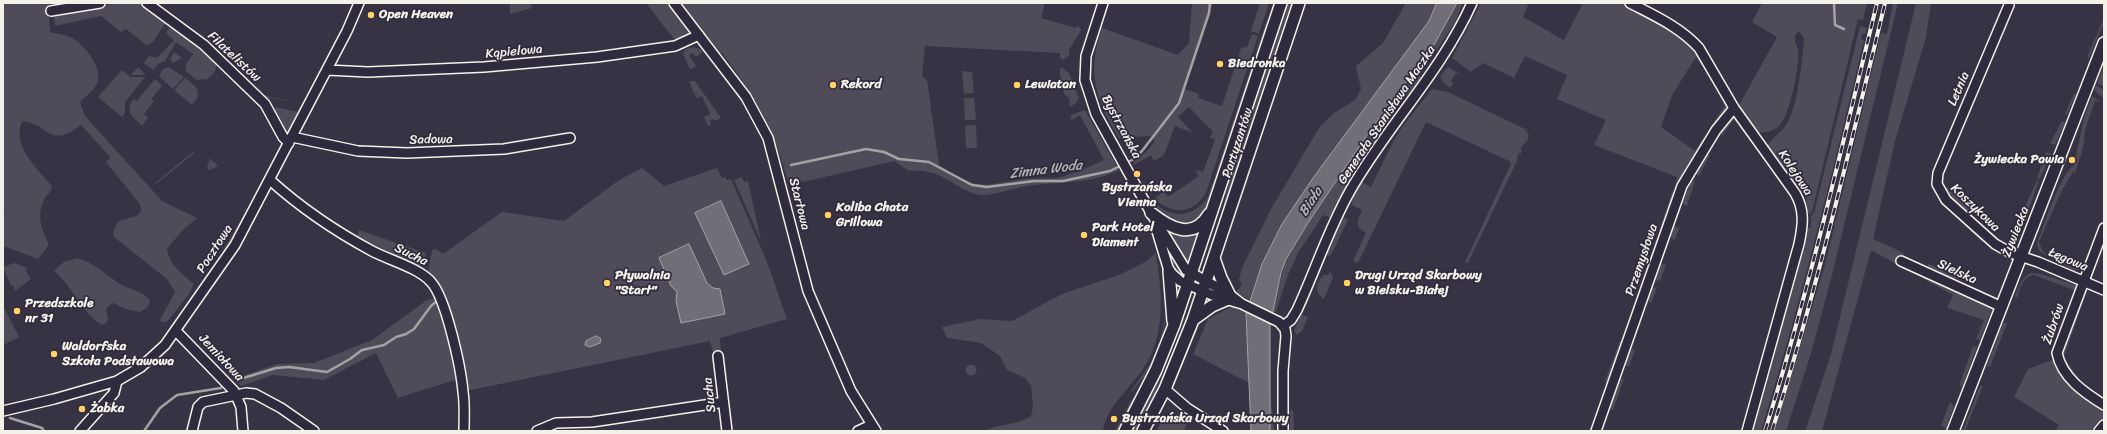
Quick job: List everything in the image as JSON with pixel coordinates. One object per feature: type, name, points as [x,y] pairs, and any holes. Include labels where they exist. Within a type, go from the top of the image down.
[{"type":"main road","name":"Partyzantów","points":[[1187,285],[1281,3]]},
{"type":"main road","name":"Partyzantów","points":[[1204,287],[1299,3]]},
{"type":"main road","name":"Żywiecka","points":[[1953,431],[2104,43]]},
{"type":"main road","points":[[1151,213],[1168,226],[1177,229],[1188,229],[1203,222],[1216,201]]},
{"type":"main road","points":[[1193,320],[1227,297],[1214,258]]},
{"type":"main road","points":[[1169,271],[1174,326]]},
{"type":"main road","points":[[1125,431],[1156,370],[1174,326],[1187,285]]},
{"type":"main road","points":[[1143,431],[1165,389],[1193,320],[1204,287]]},
{"type":"street","points":[[51,11],[100,3]]},
{"type":"street","name":"Filatelistów","points":[[147,3],[204,45],[265,104],[283,137],[291,140]]},
{"type":"street","name":"Pocztowa","points":[[3,411],[54,399],[117,381],[135,372],[154,357],[176,331],[235,246],[327,70],[359,3]]},
{"type":"street","name":"Startowa","points":[[674,3],[746,97],[768,138],[808,291],[851,392],[873,428],[858,431]]},
{"type":"street","name":"Bystrzańska","points":[[1103,3],[1086,56],[1085,80],[1096,114],[1151,213],[1182,264],[1204,287]]},
{"type":"street","name":"Generała Stanisława Maczka","points":[[1283,326],[1291,320],[1297,310],[1350,191],[1382,142],[1442,58],[1472,3]]},
{"type":"street","name":"Kolejowa","points":[[1630,3],[1664,20],[1692,40],[1699,48],[1734,108],[1800,201],[1804,216],[1800,244],[1747,431]]},
{"type":"street","name":"Letnia","points":[[1937,184],[1938,173],[2009,5]]},
{"type":"street","name":"Kąpielowa","points":[[327,70],[368,72],[477,68],[590,58],[632,54],[675,46],[699,35]]},
{"type":"street","name":"Przemysłowa","points":[[1596,431],[1682,186],[1716,130],[1734,108]]},
{"type":"street","name":"Sadowa","points":[[291,140],[358,151],[407,153],[491,151],[538,145],[570,138]]},
{"type":"street","name":"Sucha","points":[[270,180],[310,214],[371,251],[417,272],[431,282],[444,306],[459,370],[463,392],[464,431]]},
{"type":"street","name":"Koszykowa","points":[[1937,184],[1946,200],[1977,230],[2002,248],[2021,256]]},
{"type":"street","name":"Bystrzańska","points":[[1151,213],[1169,271]]},
{"type":"street","points":[[2083,281],[2104,228]]},
{"type":"street","name":"Łęgowa","points":[[2021,256],[2104,290]]},
{"type":"street","name":"Sielska","points":[[1901,261],[2002,307]]},
{"type":"street","points":[[1169,271],[1187,285],[1204,287],[1274,319],[1283,326],[1286,336],[1283,371],[1283,431]]},
{"type":"street","name":"Żubrów","points":[[2083,281],[2057,353],[2061,364],[2078,387],[2104,405]]},
{"type":"street","name":"Jemiołowa","points":[[176,331],[222,377],[237,395],[243,431]]},
{"type":"street","name":"Sucha","points":[[718,356],[727,431]]},
{"type":"street","points":[[80,431],[114,393],[117,381]]},
{"type":"street","points":[[1165,389],[1187,408],[1223,431]]},
{"type":"street","points":[[192,431],[200,404],[246,393],[258,395],[314,431]]},
{"type":"street","name":"Sucha","points":[[537,431],[556,423],[592,422],[718,402]]},
{"type":"street","points":[[2099,431],[2104,425]]},
{"type":"shaded area","points":[[3,3],[48,3],[50,32],[74,39],[92,57],[97,69],[97,84],[93,90],[80,102],[85,116],[162,201],[197,218],[181,232],[167,249],[168,254],[174,264],[181,273],[194,284],[189,294],[167,322],[162,322],[160,320],[175,292],[167,279],[114,237],[113,232],[118,221],[137,216],[141,211],[140,204],[106,162],[110,157],[81,125],[70,132],[55,136],[38,126],[22,121],[20,139],[23,148],[33,165],[52,186],[50,192],[44,200],[40,212],[42,228],[49,245],[38,259],[3,246],[3,212],[5,210],[3,204]]},
{"type":"shaded area","points":[[116,3],[143,3],[167,21],[153,42],[147,45],[126,29],[121,32],[101,16],[55,26],[54,17]]},
{"type":"shaded area","points":[[510,3],[530,3],[532,8],[510,14]]},
{"type":"shaded area","points":[[646,3],[669,3],[688,29],[689,35],[678,41],[673,38]]},
{"type":"shaded area","name":"Rekord","points":[[679,3],[1045,3],[1041,18],[1076,28],[1078,25],[1081,30],[1069,50],[1069,56],[1063,60],[1060,58],[1060,53],[925,46],[922,76],[927,80],[939,165],[956,176],[972,183],[987,185],[1023,179],[1058,178],[1084,169],[1104,160],[1080,115],[1072,120],[1071,119],[1071,115],[1085,110],[1119,170],[1088,180],[1029,186],[984,195],[969,192],[935,174],[908,170],[895,161],[789,185],[771,131],[745,85],[722,53],[718,53]]},
{"type":"shaded area","points":[[1192,3],[1213,3],[1185,89],[1199,94],[1198,98],[1222,106],[1241,48],[1247,47],[1252,34],[1258,36],[1206,193],[1195,205],[1182,210],[1175,210],[1168,208],[1154,199],[1164,191],[1168,197],[1199,176],[1195,170],[1203,172],[1215,140],[1210,137],[1213,132],[1189,107],[1178,117],[1193,133],[1175,126],[1164,155],[1154,161],[1151,155],[1134,165],[1133,163],[1148,150],[1155,141],[1150,136],[1119,138],[1104,111],[1099,98],[1094,72],[1095,58],[1097,44],[1102,28],[1178,55],[1189,43]]},
{"type":"shaded area","points":[[1260,3],[1269,3],[1259,34],[1251,31]]},
{"type":"shaded area","points":[[1287,3],[1292,3],[1221,216],[1231,172]]},
{"type":"shaded area","points":[[1303,3],[1305,3],[1220,258]]},
{"type":"shaded area","points":[[1406,3],[1437,3],[1429,21],[1313,178],[1282,224],[1262,264],[1249,300],[1236,292],[1242,285],[1239,279],[1242,268],[1271,209],[1319,128],[1334,113],[1355,100],[1361,89],[1356,66],[1383,43]]},
{"type":"shaded area","points":[[1457,3],[1463,3],[1454,24],[1420,75],[1421,80],[1412,94],[1404,95],[1394,109],[1395,118],[1332,218],[1323,215],[1298,253],[1287,277],[1276,312],[1272,311],[1286,259],[1308,223],[1369,132],[1435,43]]},
{"type":"shaded area","points":[[1481,3],[1529,3],[1523,17],[1564,40],[1583,3],[1626,3],[1683,35],[1703,59],[1702,66],[1696,57],[1672,95],[1661,127],[1695,151],[1704,137],[1706,139],[1680,182],[1676,183],[1677,177],[1594,145],[1606,120],[1557,99],[1567,75],[1525,56],[1514,78],[1483,63],[1471,72],[1452,58]]},
{"type":"shaded area","points":[[1762,3],[1867,3],[1863,20],[1858,19],[1812,212],[1809,214],[1806,213],[1807,187],[1804,187],[1802,194],[1797,193],[1766,148],[1786,125],[1794,107],[1799,83],[1804,38],[1799,31],[1795,35],[1798,57],[1794,89],[1784,119],[1780,125],[1771,131],[1754,133],[1737,109],[1777,37],[1752,22]]},
{"type":"shaded area","points":[[1893,3],[1898,3],[1831,279],[1812,350],[1786,431],[1774,431],[1825,265],[1881,33],[1887,34]]},
{"type":"shaded area","points":[[1916,3],[1931,3],[1926,37],[1895,141],[1873,239],[1904,253],[1896,264],[1871,250],[1822,431],[1805,431],[1831,354]]},
{"type":"shaded area","points":[[1268,16],[1265,37],[1209,204],[1196,222],[1183,225],[1176,224],[1164,218],[1155,208],[1158,206],[1172,213],[1185,214],[1197,208],[1208,197]]},
{"type":"shaded area","points":[[2104,18],[2104,22],[2089,58],[2087,57]]},
{"type":"shaded area","points":[[174,26],[217,62],[215,72],[208,79],[197,80],[186,71],[186,64],[193,54],[176,42],[165,61],[158,64],[153,70],[144,63],[149,56],[157,58],[174,40],[166,33],[168,29]]},
{"type":"shaded area","points":[[1860,26],[1867,28],[1861,39],[1864,40],[1790,334],[1761,431],[1749,431],[1804,231],[1811,227],[1811,216],[1814,213]]},
{"type":"shaded area","points":[[693,47],[700,49],[703,52],[696,57],[692,53],[689,55],[696,66],[690,70],[683,53],[686,49]]},
{"type":"shaded area","points":[[174,52],[182,58],[173,63],[170,59]]},
{"type":"shaded area","points":[[232,65],[260,93],[269,97],[303,103],[262,97],[231,67]]},
{"type":"shaded area","points":[[2104,66],[2104,87],[2097,83]]},
{"type":"shaded area","points":[[138,67],[145,75],[131,75]]},
{"type":"shaded area","points":[[169,67],[184,77],[173,89],[159,76],[163,69]]},
{"type":"shaded area","points":[[1448,67],[1464,76],[1456,73],[1451,81],[1454,83],[1450,88],[1444,83],[1440,76]]},
{"type":"shaded area","points":[[1060,68],[1069,73],[1079,98],[1076,103],[1070,107],[1069,98],[1064,94]]},
{"type":"shaded area","points":[[122,70],[131,77],[145,77],[125,102],[125,113],[122,117],[98,97]]},
{"type":"shaded area","points":[[962,71],[972,72],[974,93],[964,94]]},
{"type":"shaded area","points":[[185,78],[195,86],[198,92],[197,99],[192,105],[174,90]]},
{"type":"shaded area","points":[[155,79],[162,86],[151,99],[154,101],[144,114],[148,117],[142,126],[130,114],[130,104],[134,99],[137,101]]},
{"type":"shaded area","points":[[689,81],[695,81],[721,118],[715,121],[713,119],[710,121],[711,125],[708,126],[704,117],[710,114],[702,96],[696,98]]},
{"type":"shaded area","points":[[2096,85],[2104,90],[2103,98],[2094,90]]},
{"type":"shaded area","points":[[1432,89],[1448,92],[1525,129],[1529,135],[1527,141],[1521,147],[1521,154],[1518,153],[1517,161],[1468,263],[1465,262],[1511,164],[1509,161],[1426,122],[1358,263],[1353,261],[1366,233],[1358,227],[1358,219],[1362,210],[1352,205],[1353,197],[1362,182],[1371,187],[1402,127]]},
{"type":"shaded area","points":[[2074,93],[2076,94],[2067,115],[2065,114]]},
{"type":"shaded area","points":[[2092,96],[2101,102],[2095,101],[2085,130],[2083,148],[2075,173],[2073,172],[2061,192],[2039,242],[2043,252],[2077,267],[2084,264],[2088,252],[2090,252],[2083,268],[2075,271],[2042,253],[2038,249],[2037,243],[2058,189],[2069,170],[2074,165],[2084,118]]},
{"type":"shaded area","points":[[1720,97],[1723,97],[1727,107],[1711,132],[1709,130],[1725,105]]},
{"type":"shaded area","points":[[964,98],[974,98],[976,120],[965,120]]},
{"type":"shaded area","points":[[276,107],[299,112],[287,134],[274,110]]},
{"type":"shaded area","points":[[1732,115],[1736,116],[1752,139],[1750,141],[1734,119],[1722,136],[1719,132]]},
{"type":"shaded area","points":[[2062,121],[2065,123],[2055,145],[2050,143]]},
{"type":"shaded area","points":[[976,125],[977,148],[966,148],[965,126]]},
{"type":"shaded area","points":[[282,142],[284,144],[258,194],[256,194]]},
{"type":"shaded area","points":[[193,152],[194,153],[156,184],[155,183]]},
{"type":"shaded area","points":[[2046,152],[2051,154],[2040,179],[2037,178]]},
{"type":"shaded area","points":[[1707,154],[1710,155],[1699,176],[1694,173],[1703,157]]},
{"type":"shaded area","points":[[210,158],[218,166],[210,170],[207,168]]},
{"type":"shaded area","name":"Pływalnia \"Start\"","points":[[642,168],[664,186],[717,168],[722,178],[725,177],[727,180],[731,179],[767,262],[787,319],[720,338],[721,353],[714,355],[710,341],[466,391],[449,312],[436,284],[428,273],[432,250],[436,249],[443,254],[502,212],[564,221],[619,180]]},
{"type":"shaded area","points":[[742,177],[744,182],[748,181],[761,241],[734,180]]},
{"type":"shaded area","points":[[1692,180],[1695,181],[1687,206],[1682,204]]},
{"type":"shaded area","points":[[2037,180],[2039,181],[2029,209],[2025,207]]},
{"type":"shaded area","points":[[1947,187],[1971,211],[1968,214],[1948,199],[1945,190]]},
{"type":"shaded area","points":[[1672,192],[1675,195],[1663,231],[1659,232]]},
{"type":"shaded area","points":[[1943,200],[1982,238],[1983,243],[1941,202]]},
{"type":"shaded area","points":[[250,204],[252,207],[222,258],[219,258]]},
{"type":"shaded area","points":[[1346,218],[1348,220],[1331,255],[1327,256],[1326,254],[1342,219]]},
{"type":"shaded area","points":[[2016,224],[2019,226],[2020,230],[2013,250],[1998,241],[2010,245],[2018,227]]},
{"type":"shaded area","points":[[1674,226],[1679,228],[1675,240],[1670,237]]},
{"type":"shaded area","points":[[359,230],[426,253],[422,265],[416,268],[375,249],[357,236]]},
{"type":"shaded area","points":[[1200,231],[1188,265],[1171,234]]},
{"type":"shaded area","points":[[1657,237],[1659,240],[1649,269],[1646,270]]},
{"type":"shaded area","points":[[1170,251],[1183,275],[1176,272]]},
{"type":"shaded area","points":[[1156,253],[1161,299],[1159,329],[1155,344],[1141,372],[1113,407],[1105,422],[1103,431],[984,431],[1031,416],[1033,407],[1031,386],[1025,378],[1007,370],[1000,356],[981,343],[947,338],[942,327],[980,319],[1012,321],[1062,294],[1119,275],[1145,262]]},
{"type":"shaded area","points":[[77,258],[94,265],[121,285],[139,292],[150,300],[148,307],[140,312],[125,309],[114,303],[108,306],[106,310],[108,320],[102,325],[88,314],[67,284],[54,271],[64,262]]},
{"type":"shaded area","points":[[14,263],[27,268],[26,271],[31,279],[15,291],[13,285],[11,286],[3,267]]},
{"type":"shaded area","points":[[1928,263],[1957,278],[1953,281],[1928,270]]},
{"type":"shaded area","points":[[1662,264],[1666,265],[1660,281],[1654,280],[1659,266]]},
{"type":"shaded area","points":[[1907,266],[1991,306],[1992,309],[1980,340],[1976,339],[1984,320],[1947,308],[1953,295],[1906,269]]},
{"type":"shaded area","points":[[1330,271],[1333,277],[1324,299],[1317,290],[1317,287],[1321,278],[1324,275],[1328,275]]},
{"type":"shaded area","points":[[2030,273],[2041,274],[2076,285],[2077,287],[2073,302],[2070,302],[2074,290],[2034,275],[2025,280],[2017,298],[2015,296],[2022,280]]},
{"type":"shaded area","points":[[1657,287],[1651,304],[1647,299],[1651,288]]},
{"type":"shaded area","points":[[2087,290],[2064,357],[2082,383],[2104,398],[2102,401],[2077,380],[2067,368],[2060,353],[2084,291]]},
{"type":"shaded area","points":[[437,298],[441,307],[458,379],[398,398],[376,353],[324,380],[273,375],[241,386],[234,379],[277,364],[314,363],[372,340],[427,300]]},
{"type":"shaded area","points":[[1229,308],[1234,308],[1246,313],[1249,383],[1193,354],[1208,319]]},
{"type":"shaded area","points":[[5,309],[19,337],[3,345],[3,310]]},
{"type":"shaded area","points":[[1166,313],[1163,336],[1156,356],[1140,383],[1132,392],[1131,391],[1150,364],[1160,342]]},
{"type":"shaded area","points":[[1301,314],[1308,317],[1302,331],[1297,335],[1294,331]]},
{"type":"shaded area","points":[[1202,318],[1181,369],[1179,368]]},
{"type":"shaded area","points":[[2003,323],[2007,323],[1990,367],[1987,366]]},
{"type":"shaded area","points":[[1620,341],[1622,343],[1608,382],[1605,381]]},
{"type":"shaded area","points":[[1973,346],[1977,347],[1962,387],[1959,386]]},
{"type":"shaded area","points":[[1632,349],[1635,350],[1629,367],[1623,364]]},
{"type":"shaded area","points":[[2055,359],[2077,391],[2104,413],[2104,422],[2097,431],[2055,431],[2059,425],[2014,397],[2028,369]]},
{"type":"shaded area","points":[[1166,361],[1154,397],[1136,431],[1132,431]]},
{"type":"shaded area","points":[[969,365],[973,365],[975,366],[975,374],[969,375],[966,372],[966,368]]},
{"type":"shaded area","points":[[1618,379],[1624,379],[1613,410],[1609,408]]},
{"type":"shaded area","points":[[1980,386],[1983,386],[1965,431],[1963,430]]},
{"type":"shaded area","points":[[1270,393],[1274,431],[1270,431]]},
{"type":"shaded area","points":[[1137,394],[1119,431],[1115,431],[1130,402]]},
{"type":"shaded area","points":[[1950,402],[1954,406],[1946,428],[1941,426]]},
{"type":"shaded area","points":[[1180,409],[1187,414],[1185,431],[1157,431],[1161,420],[1174,422]]},
{"type":"shaded area","points":[[1293,410],[1294,431],[1290,431],[1289,411]]},
{"type":"water","name":"Biała","points":[[1437,3],[1457,3],[1435,43],[1369,132],[1308,223],[1286,259],[1281,273],[1270,325],[1270,431],[1251,431],[1246,313],[1262,264],[1282,224],[1313,178],[1429,21]]},
{"type":"water","points":[[721,201],[749,264],[724,275],[695,213]]},
{"type":"water","points":[[689,244],[707,283],[713,288],[720,289],[725,314],[681,323],[676,301],[677,292],[671,286],[659,258]]},
{"type":"water","points":[[597,336],[601,339],[600,343],[590,347],[585,345],[586,341]]},
{"type":"waterway","name":"Zimna Woda","points":[[791,165],[866,149],[884,152],[899,159],[929,162],[972,185],[987,187],[1034,181],[1063,181],[1110,171],[1132,160],[1142,151],[1179,103],[1209,13],[1210,3]]},
{"type":"waterway","points":[[1834,3],[1835,25],[1844,29]]},
{"type":"waterway","name":"Zimna Woda","points":[[237,380],[276,368],[289,367],[327,372],[350,359],[362,350],[384,345],[396,337],[406,334],[414,329],[431,306],[437,301]]},
{"type":"waterway","name":"Zimna Woda","points":[[144,431],[160,408],[177,395],[221,388]]},
{"type":"waterway","name":"Zimna Woda","points":[[10,418],[42,428],[44,431]]},
{"type":"railway","points":[[1765,431],[1811,271],[1877,3]]},
{"type":"railway","points":[[1772,431],[1804,325],[1818,272],[1846,165],[1885,3]]},
{"type":"place","name":"Open Heaven","points":[[371,15]]},
{"type":"place","name":"Biedronka","points":[[1220,64]]},
{"type":"place","name":"Rekord","points":[[833,85]]},
{"type":"place","name":"Lewiatan","points":[[1017,85]]},
{"type":"place","name":"Żywiecka Pawia","points":[[2072,160]]},
{"type":"place","name":"Bystrzańska Vienna","points":[[1137,174]]},
{"type":"place","name":"Koliba Chata Grillowa","points":[[828,215]]},
{"type":"place","name":"Park Hotel Diament","points":[[1084,235]]},
{"type":"place","name":"Pływalnia \"Start\"","points":[[607,283]]},
{"type":"place","name":"Drugi Urząd Skarbowy w Bielsku-Białej","points":[[1347,283]]},
{"type":"place","name":"Przedszkole nr 31","points":[[17,311]]},
{"type":"place","name":"Waldorfska Szkoła Podstawowa","points":[[54,354]]},
{"type":"place","name":"Żabka","points":[[82,409]]},
{"type":"place","name":"Bystrzańska Urząd Skarbowy","points":[[1114,419]]}]
